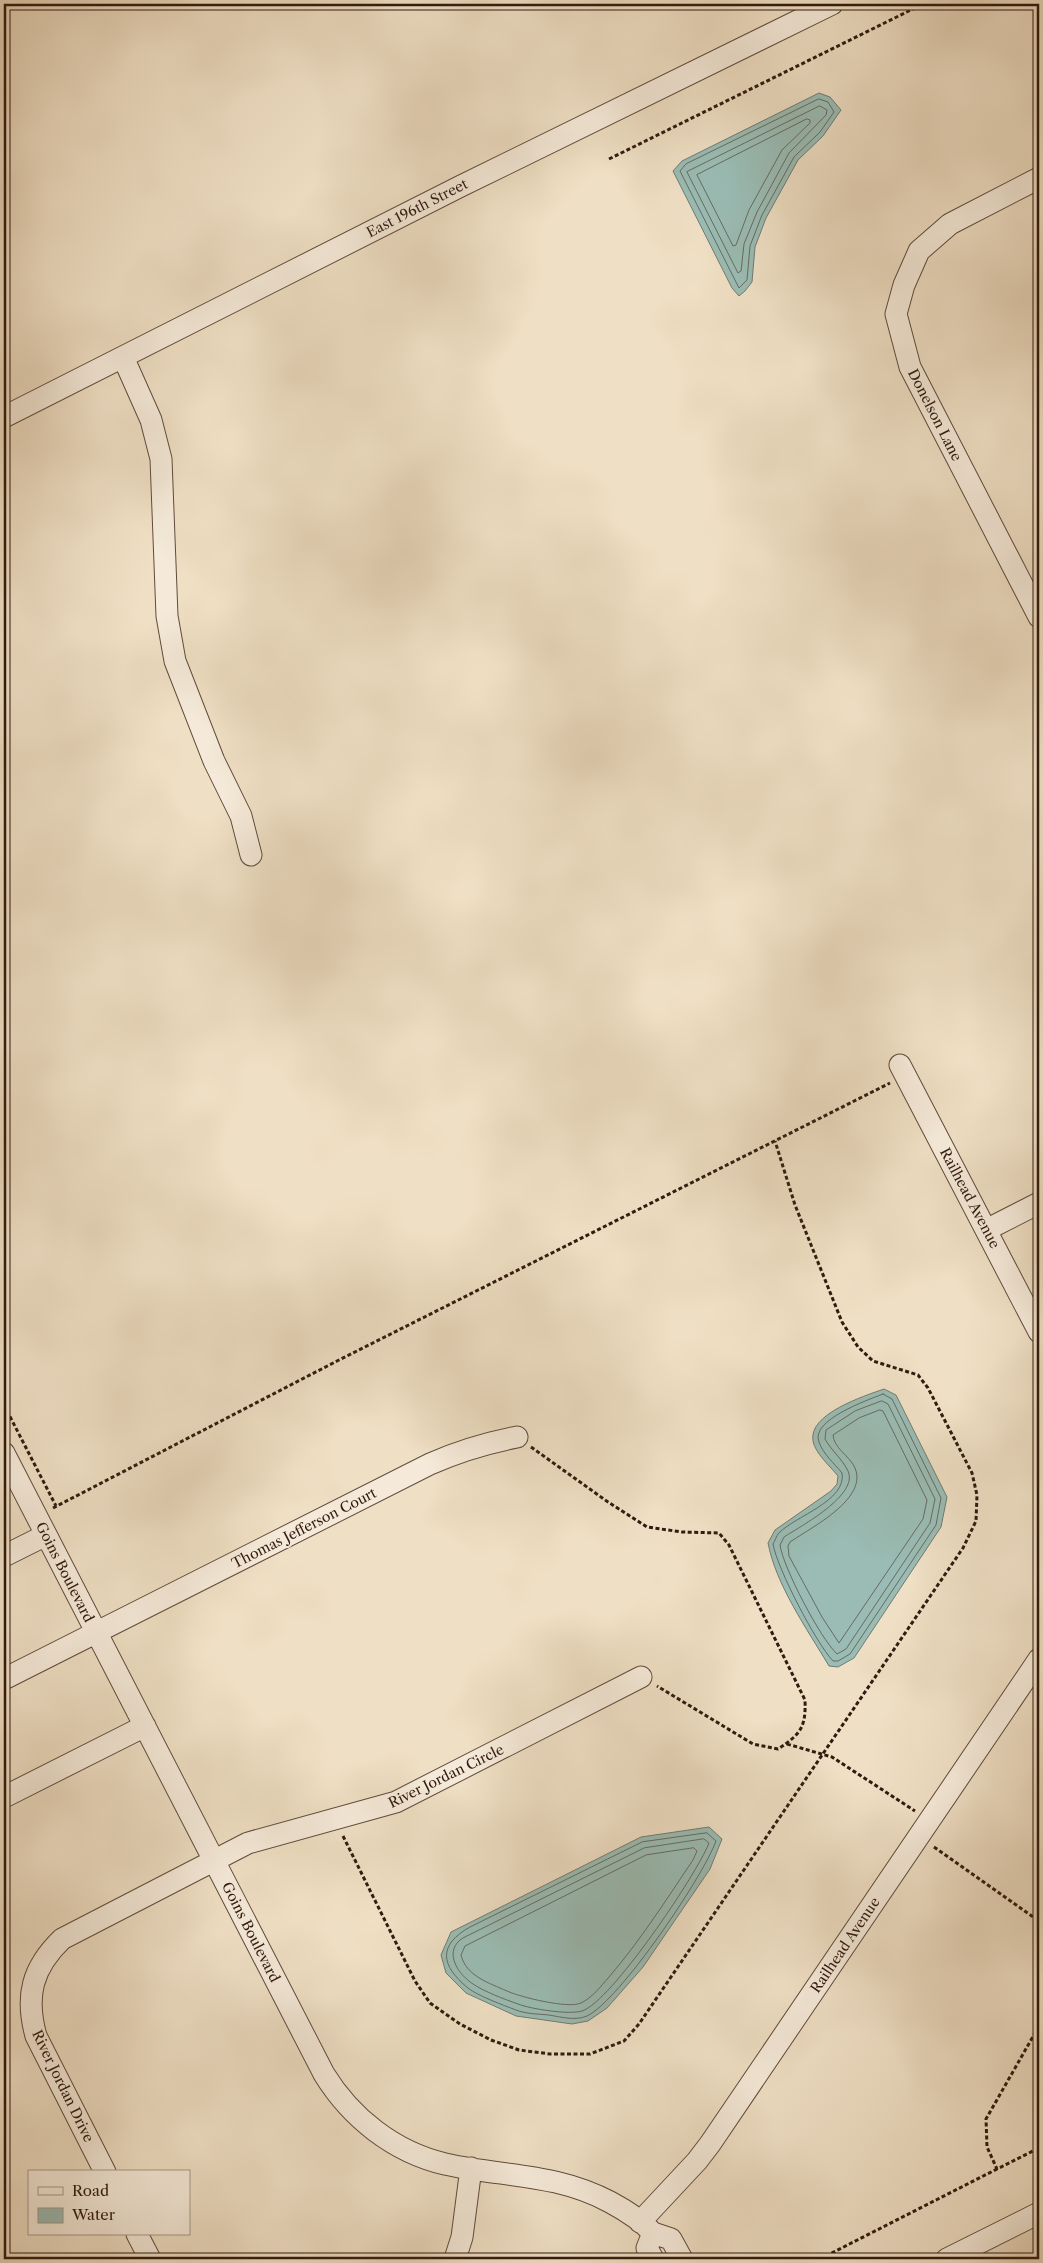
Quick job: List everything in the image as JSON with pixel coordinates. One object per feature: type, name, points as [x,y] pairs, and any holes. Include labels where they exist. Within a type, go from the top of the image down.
[{"type":"street","name":"East 196th Street","points":[[4,417],[460,186],[832,4]]},
{"type":"street","name":"Donelson Lane","points":[[1039,178],[950,224],[920,251],[904,285],[896,314],[910,367],[1039,618]]},
{"type":"street","points":[[123,357],[151,420],[161,459],[168,616],[175,662],[214,761],[241,816],[250,855]]},
{"type":"street","name":"Railhead Avenue","points":[[903,1070],[1039,1332]]},
{"type":"street","points":[[986,1230],[1039,1203]]},
{"type":"street","name":"Thomas Jefferson Court","points":[[4,1679],[459,1451],[517,1437]]},
{"type":"street","name":"Goins Boulevard","points":[[4,1453],[324,2074],[340,2097],[365,2123],[394,2145],[428,2159],[471,2168],[561,2182],[602,2198],[646,2227],[671,2239],[682,2259]]},
{"type":"street","points":[[4,1556],[46,1535]]},
{"type":"street","name":"Railhead Avenue","points":[[646,2227],[710,2144],[1039,1659]]},
{"type":"street","name":"River Jordan Circle","points":[[214,1860],[264,1837],[336,1820],[396,1802],[641,1677]]},
{"type":"street","points":[[4,1797],[145,1726]]},
{"type":"street","name":"River Jordan Drive","points":[[104,2170],[36,2036],[30,2013],[30,1997],[33,1983],[44,1959],[62,1939],[214,1860]]},
{"type":"street","points":[[455,2259],[462,2237],[471,2168]]},
{"type":"street","points":[[947,2259],[1039,2213]]},
{"type":"street","points":[[646,2227],[647,2248],[653,2259]]},
{"type":"street","points":[[138,2236],[150,2259]]},
{"type":"path","points":[[609,159],[923,4]]},
{"type":"path","points":[[36,1516],[775,1141],[903,1070]]},
{"type":"path","points":[[336,1820],[394,1941],[415,1981],[430,2003],[460,2024],[491,2040],[519,2050],[550,2054],[590,2054],[624,2041],[639,2024],[963,1548],[976,1521],[978,1496],[972,1473],[928,1388],[918,1374],[873,1361],[858,1347],[842,1322],[795,1205],[775,1141]]},
{"type":"path","points":[[4,1405],[56,1506]]},
{"type":"path","points":[[517,1437],[608,1502],[647,1527],[682,1532],[720,1533],[729,1545],[805,1700],[806,1719],[794,1738],[778,1749],[753,1744],[641,1677]]},
{"type":"path","points":[[786,1744],[832,1757],[861,1775],[924,1829],[1039,1920]]},
{"type":"path","points":[[996,2169],[987,2147],[986,2119],[1039,2026]]},
{"type":"path","points":[[820,2259],[1039,2148]]},
{"type":"water","points":[[819,93],[830,97],[841,110],[823,136],[798,160],[766,218],[755,247],[752,282],[739,296],[732,288],[673,171],[682,161]]},
{"type":"water","points":[[884,1389],[896,1395],[947,1497],[941,1527],[854,1658],[838,1667],[829,1666],[785,1591],[772,1559],[768,1543],[775,1530],[831,1491],[837,1484],[838,1476],[814,1446],[814,1431],[819,1422],[851,1401]]},
{"type":"water","points":[[709,1827],[722,1839],[710,1869],[643,1967],[607,2008],[588,2021],[572,2024],[516,2016],[466,1993],[446,1973],[441,1955],[451,1932],[641,1837]]}]
